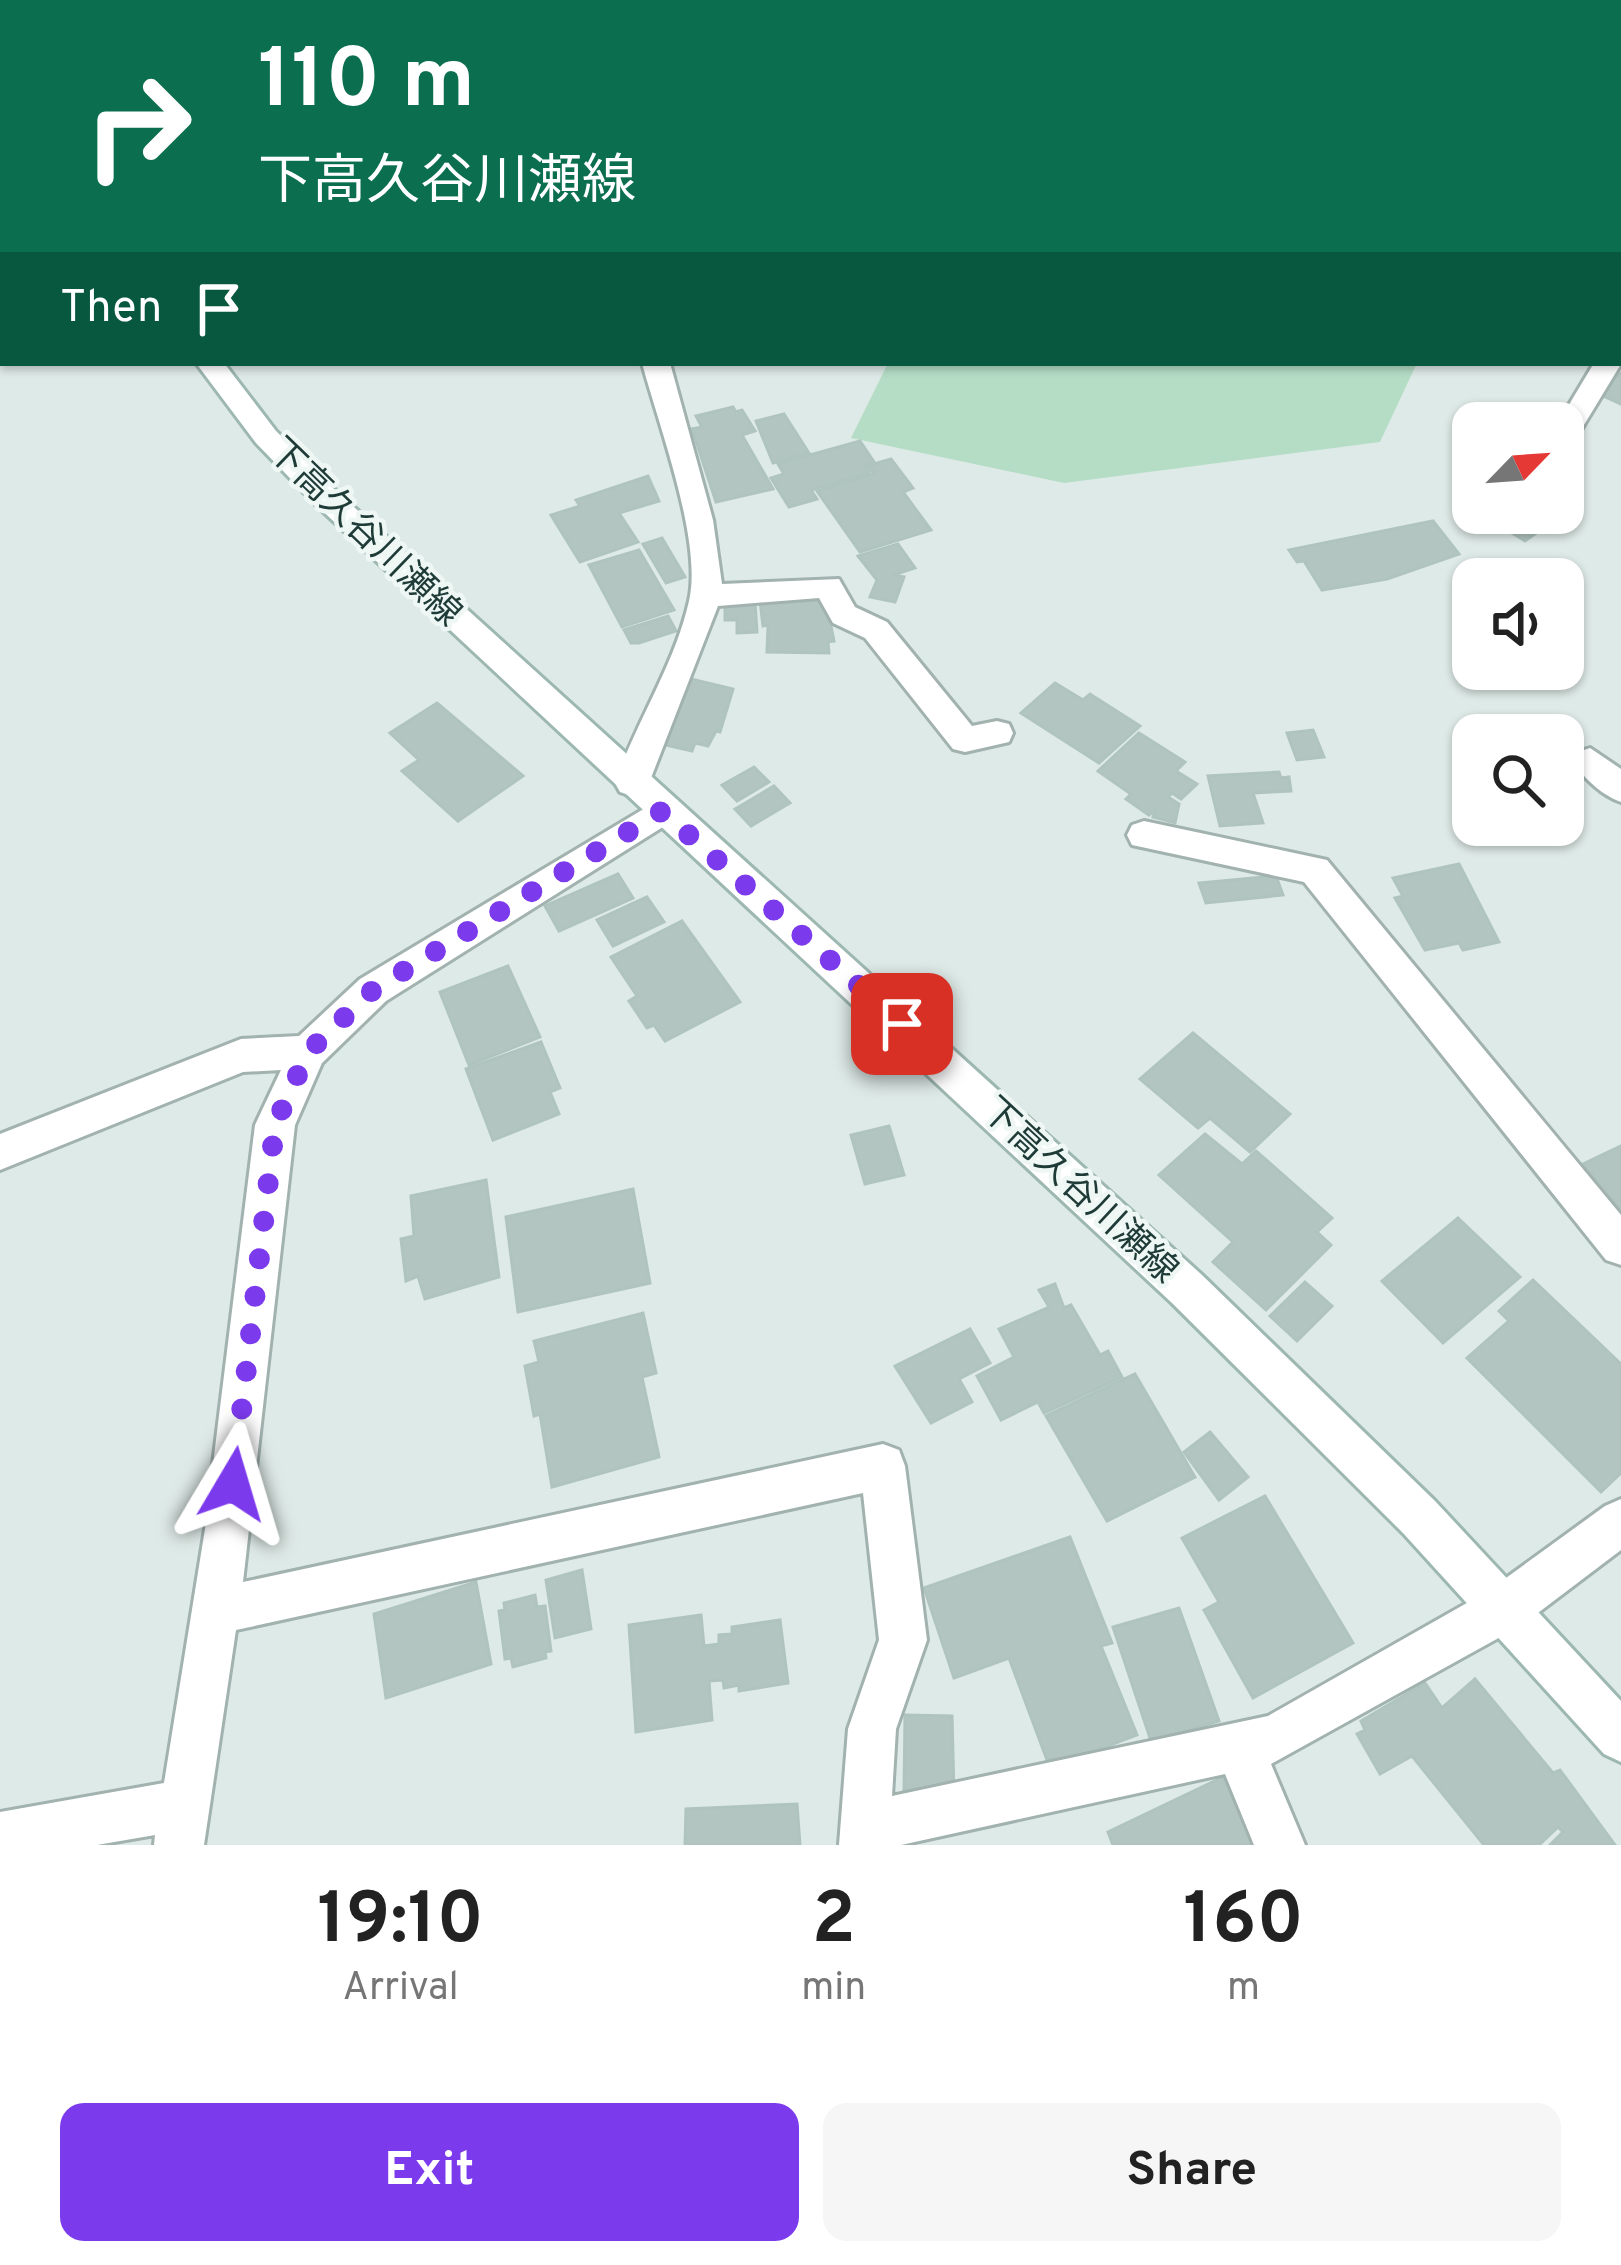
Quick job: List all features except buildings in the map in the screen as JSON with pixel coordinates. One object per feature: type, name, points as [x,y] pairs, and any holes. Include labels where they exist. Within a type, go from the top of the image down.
[{"type":"street","name":"下高久谷川瀬線","points":[[212,366],[266,437],[324,496],[1187,1289],[1505,1609],[1621,1737]]},
{"type":"street","points":[[0,1837],[183,1824],[216,1611],[275,1125],[308,1052],[373,990],[647,797],[646,735],[707,596],[705,555],[657,366]]},
{"type":"street","points":[[1584,402],[1606,366]]},
{"type":"street","points":[[707,596],[828,587],[844,615],[876,630],[965,740],[997,734]]},
{"type":"street","points":[[1590,761],[1621,789]]},
{"type":"street","points":[[1144,835],[1315,870],[1621,1246]]},
{"type":"street","points":[[0,1152],[241,1056],[308,1052]]},
{"type":"street","points":[[216,1611],[883,1466],[903,1640],[872,1729],[864,1836],[1275,1739],[1505,1609],[1621,1522]]},
{"type":"street","points":[[1238,1748],[1280,1845]]},
{"type":"green space","points":[[887,366],[1416,366],[1380,442],[1064,483],[851,438]]},
{"type":"route","points":[[233,1484],[275,1125],[308,1052],[373,990],[662,811],[902,1024]]}]
